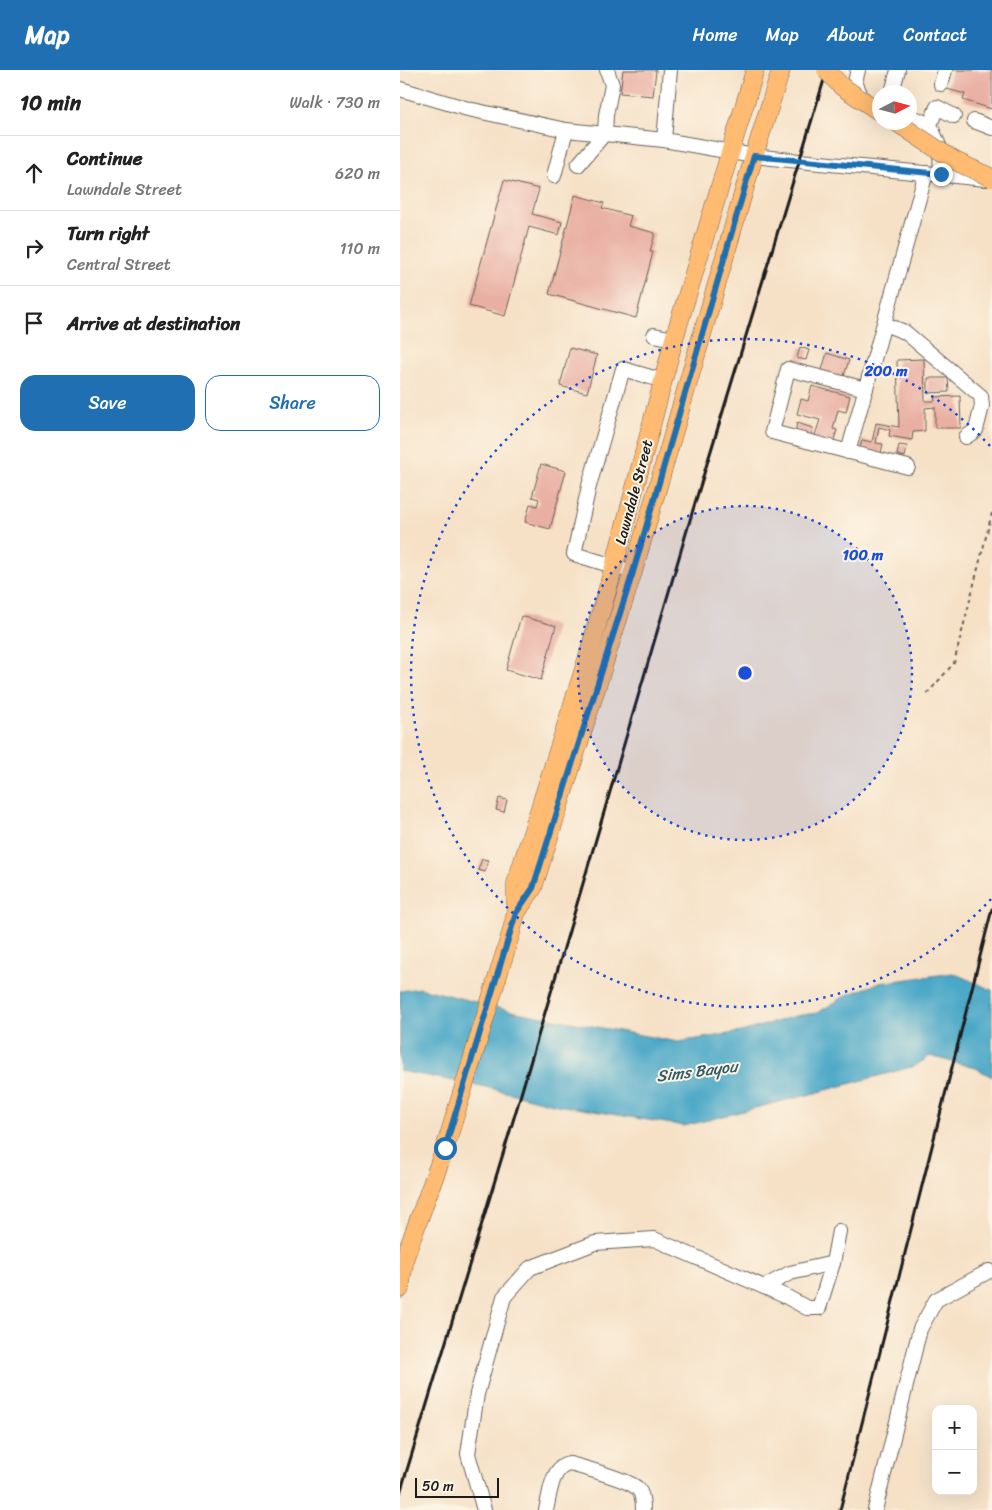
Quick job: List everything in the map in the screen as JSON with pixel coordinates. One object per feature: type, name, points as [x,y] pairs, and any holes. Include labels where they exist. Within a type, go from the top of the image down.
[{"type":"main road","points":[[744,108],[745,70]]},
{"type":"main road","name":"Lawndale Street","points":[[400,1290],[402,1259],[445,1148],[516,913],[516,882],[589,653],[614,567],[674,339],[756,70]]},
{"type":"main road","name":"Lawndale Street","points":[[516,913],[533,888],[633,572],[754,156],[781,70]]},
{"type":"main road","points":[[826,70],[842,86],[872,107]]},
{"type":"main road","points":[[908,130],[955,161],[992,179]]},
{"type":"street","points":[[578,165],[605,133],[612,85],[607,70]]},
{"type":"street","points":[[664,140],[670,70]]},
{"type":"street","points":[[858,70],[855,82],[863,100],[872,104]]},
{"type":"street","points":[[894,85],[898,70]]},
{"type":"street","points":[[941,84],[945,70]]},
{"type":"street","points":[[400,89],[468,109],[566,130],[664,140],[754,156],[992,179]]},
{"type":"street","points":[[930,125],[937,107],[954,116]]},
{"type":"street","points":[[917,119],[930,125],[940,148],[941,174]]},
{"type":"street","points":[[974,121],[992,128]]},
{"type":"street","points":[[554,176],[566,130]]},
{"type":"street","points":[[848,452],[926,173]]},
{"type":"street","points":[[884,324],[905,332],[982,396],[982,406],[976,430],[966,437]]},
{"type":"street","points":[[654,335],[674,339]]},
{"type":"street","points":[[633,572],[574,554],[590,486],[623,369],[664,380]]},
{"type":"street","points":[[866,390],[788,369],[772,432],[908,467]]},
{"type":"street","points":[[484,1510],[468,1454],[477,1394],[504,1297],[530,1268],[595,1243],[654,1238],[807,1308],[818,1308],[833,1263],[839,1231]]},
{"type":"street","points":[[764,1287],[790,1273],[833,1263]]},
{"type":"street","points":[[875,1510],[920,1329],[936,1300],[989,1271]]},
{"type":"street","points":[[546,1510],[558,1469],[565,1464],[628,1483],[638,1488],[641,1493],[643,1510]]},
{"type":"path","points":[[927,694],[954,663],[992,513]]},
{"type":"water","name":"Sims Bayou","points":[[953,973],[992,990],[992,1077],[976,1068],[930,1056],[915,1066],[684,1126],[557,1105],[486,1087],[400,1071],[400,991],[420,988],[511,1011],[678,1042],[741,1032],[795,1016],[817,1013],[847,995],[879,983]]},
{"type":"building","points":[[623,70],[656,70],[653,96],[620,93]]},
{"type":"building","points":[[952,70],[992,70],[992,109],[963,100],[965,94],[947,89]]},
{"type":"building","points":[[504,180],[539,189],[532,214],[562,222],[559,235],[529,227],[505,316],[469,306]]},
{"type":"building","points":[[575,195],[604,203],[602,208],[631,216],[628,226],[655,233],[650,252],[653,252],[636,318],[549,294]]},
{"type":"building","points":[[800,347],[809,350],[806,360],[797,358]]},
{"type":"building","points":[[570,348],[597,355],[587,393],[560,386]]},
{"type":"building","points":[[827,353],[849,360],[843,379],[821,373]]},
{"type":"building","points":[[924,359],[925,401],[935,401],[934,397],[960,396],[961,428],[935,428],[935,407],[925,408],[925,431],[913,432],[912,440],[889,436],[890,430],[879,427],[876,443],[883,444],[881,453],[860,448],[862,440],[872,442],[876,423],[899,427],[897,360]]},
{"type":"building","points":[[928,378],[948,378],[949,392],[928,393]]},
{"type":"building","points":[[812,386],[850,396],[846,412],[838,410],[833,429],[837,430],[833,443],[814,438],[820,420],[797,414],[801,399],[808,401]]},
{"type":"building","points":[[797,423],[813,428],[811,437],[795,432]]},
{"type":"building","points":[[899,445],[907,446],[905,457],[897,455]]},
{"type":"building","points":[[541,464],[566,471],[550,529],[525,522],[530,504],[537,506],[539,499],[532,497]]},
{"type":"building","points":[[521,616],[556,626],[541,680],[506,670]]},
{"type":"building","points":[[499,798],[507,800],[504,812],[496,810]]},
{"type":"building","points":[[482,859],[488,860],[485,872],[478,870]]},
{"type":"railway","points":[[400,1493],[516,1111],[695,503],[827,70]]},
{"type":"railway","points":[[840,1510],[992,909]]},
{"type":"route","points":[[445,1148],[516,913],[533,888],[606,659],[754,156],[941,174]]}]
